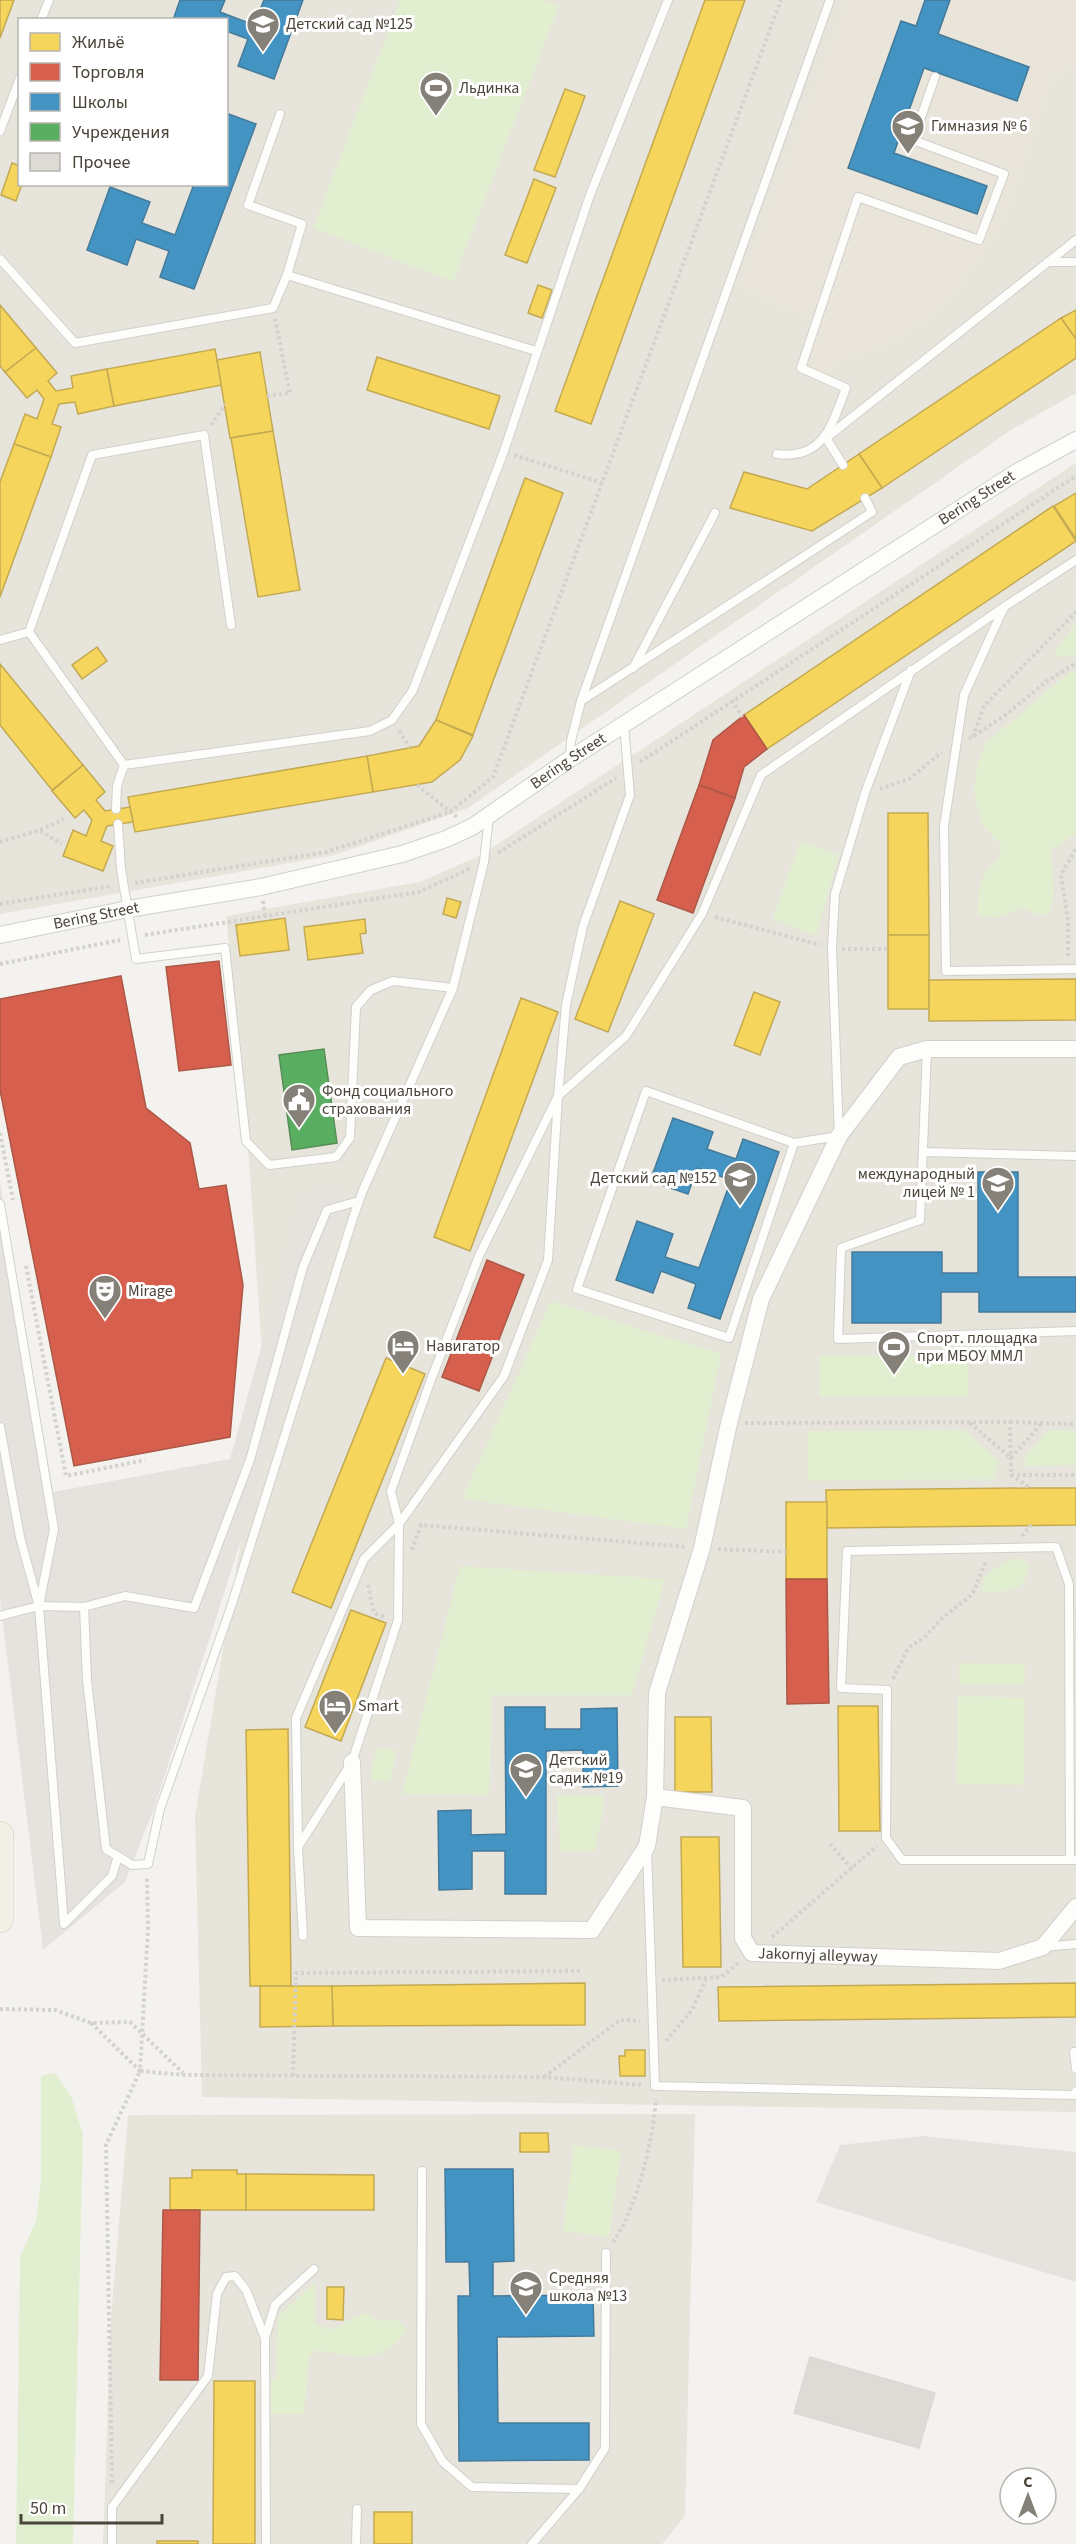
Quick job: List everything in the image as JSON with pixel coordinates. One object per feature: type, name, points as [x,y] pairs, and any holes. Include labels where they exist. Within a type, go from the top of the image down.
[{"type":"main road","points":[[0,1919],[1,1850]]},
{"type":"street","name":"Bering Street","points":[[0,935],[128,909],[261,887],[402,854],[446,839],[489,815],[570,759],[1017,472],[1076,440]]},
{"type":"street","points":[[352,1762],[358,1928],[592,1930],[647,1846],[655,1797],[657,1693],[702,1548],[729,1423],[761,1299],[839,1136],[898,1057],[927,1049],[1076,1049]]},
{"type":"street","name":"Jakornyj alleyway","points":[[655,1797],[743,1808],[743,1938],[752,1953],[999,1961],[1043,1947]]},
{"type":"street","points":[[1043,1947],[1076,1907]]},
{"type":"lane","points":[[42,18],[49,0]]},
{"type":"lane","points":[[124,765],[370,731],[392,720],[413,690],[504,451],[590,195],[668,0]]},
{"type":"lane","points":[[570,759],[571,741],[581,701],[830,0]]},
{"type":"lane","points":[[825,438],[846,387],[801,368],[858,197],[979,240],[1004,174],[913,140],[935,77]]},
{"type":"lane","points":[[0,131],[18,83]]},
{"type":"lane","points":[[0,259],[75,343],[273,308],[287,275],[302,224],[248,205],[280,114]]},
{"type":"lane","points":[[777,454],[795,456],[825,438],[1076,240]]},
{"type":"lane","points":[[1048,262],[1076,262]]},
{"type":"lane","points":[[287,275],[536,351]]},
{"type":"lane","points":[[29,632],[92,455],[204,435],[231,625]]},
{"type":"lane","points":[[825,438],[843,465]]},
{"type":"lane","points":[[581,701],[872,512],[865,498]]},
{"type":"lane","points":[[633,668],[715,513]]},
{"type":"lane","points":[[298,1847],[352,1762],[398,1620],[399,1524],[392,1491],[432,1377],[479,1256],[558,1096],[626,1036],[702,914],[760,775],[911,670],[1076,560]]},
{"type":"lane","points":[[1004,607],[964,695],[944,826],[946,971],[1072,969]]},
{"type":"lane","points":[[0,640],[29,632]]},
{"type":"lane","points":[[29,632],[124,765]]},
{"type":"lane","points":[[795,1143],[729,1338],[577,1289],[646,1091],[795,1143],[839,1136],[832,948],[838,882],[865,793],[911,670]]},
{"type":"lane","points":[[303,1936],[298,1847],[296,1718],[364,1559],[399,1524],[504,1376],[548,1260],[566,1005],[583,926],[630,795],[624,725]]},
{"type":"lane","points":[[116,809],[117,786],[124,765]]},
{"type":"lane","points":[[84,1607],[87,1680],[106,1850],[132,1865],[148,1864],[160,1809],[231,1607],[359,1201],[453,988],[484,862],[489,815]]},
{"type":"lane","points":[[118,824],[124,884],[136,959],[225,948],[246,1142],[269,1165],[336,1158],[350,1138],[356,1007],[371,990],[393,981],[453,988]]},
{"type":"lane","points":[[927,1049],[920,1220],[842,1248],[838,1339],[1076,1331]]},
{"type":"lane","points":[[924,1152],[1076,1156]]},
{"type":"lane","points":[[0,1616],[39,1606],[84,1607],[125,1596],[194,1608],[250,1460],[303,1267],[327,1210],[359,1201]]},
{"type":"lane","points":[[0,1204],[54,1529],[39,1606]]},
{"type":"lane","points":[[0,1427],[20,1537],[39,1606],[64,1924],[112,1876],[118,1856]]},
{"type":"lane","points":[[1056,1547],[1069,1584],[1073,1860],[902,1860],[886,1839],[887,1690],[841,1688],[847,1551],[1056,1547]]},
{"type":"lane","points":[[647,1846],[655,2086],[1075,2095],[1076,2091]]},
{"type":"lane","points":[[1043,1947],[1076,1944]]},
{"type":"lane","points":[[1074,2052],[1076,2069]]},
{"type":"lane","points":[[422,2171],[421,2424],[442,2462],[472,2487],[579,2489]]},
{"type":"lane","points":[[532,2544],[579,2489],[605,2448],[606,2253]]},
{"type":"lane","points":[[266,2544],[265,2338],[275,2305],[314,2269]]},
{"type":"lane","points":[[111,2544],[112,2507],[208,2376],[217,2294],[226,2277],[235,2276],[246,2290],[265,2338]]},
{"type":"lane","points":[[357,2510],[357,2544]]},
{"type":"path","points":[[0,904],[326,852],[450,812],[493,777],[781,0]]},
{"type":"path","points":[[267,396],[290,393],[273,308]]},
{"type":"path","points":[[204,435],[225,404]]},
{"type":"path","points":[[504,451],[602,483]]},
{"type":"path","points":[[0,964],[132,937],[419,892],[484,862],[1076,476]]},
{"type":"path","points":[[972,738],[984,706],[1076,612]]},
{"type":"path","points":[[732,700],[742,717]]},
{"type":"path","points":[[392,720],[410,747]]},
{"type":"path","points":[[0,842],[40,830],[64,819]]},
{"type":"path","points":[[40,830],[62,844]]},
{"type":"path","points":[[1072,969],[1061,875],[1076,848]]},
{"type":"path","points":[[702,914],[832,948],[888,949]]},
{"type":"path","points":[[0,1133],[14,1206]]},
{"type":"path","points":[[26,1265],[66,1476],[145,1460]]},
{"type":"path","points":[[970,1422],[1011,1458]]},
{"type":"path","points":[[1010,1422],[1011,1475]]},
{"type":"path","points":[[747,1423],[1076,1424]]},
{"type":"path","points":[[1011,1458],[1042,1423]]},
{"type":"path","points":[[1011,1475],[1076,1475]]},
{"type":"path","points":[[1011,1475],[1030,1488]]},
{"type":"path","points":[[410,1558],[421,1525],[702,1548],[786,1552]]},
{"type":"path","points":[[887,1690],[909,1647],[924,1638],[943,1617],[972,1595],[989,1555],[998,1548]]},
{"type":"path","points":[[369,1596],[374,1613],[389,1618],[398,1592]]},
{"type":"path","points":[[831,1844],[852,1869]]},
{"type":"path","points":[[767,1941],[879,1844]]},
{"type":"path","points":[[112,2507],[106,2145],[140,2072],[148,1929],[148,1864]]},
{"type":"path","points":[[293,2076],[296,1973],[580,1971]]},
{"type":"path","points":[[652,1980],[722,1977]]},
{"type":"path","points":[[653,2055],[692,2010],[706,1979]]},
{"type":"path","points":[[0,2008],[55,2010],[91,2023],[130,2022],[184,2075]]},
{"type":"path","points":[[543,2078],[620,2020],[653,2021]]},
{"type":"path","points":[[91,2023],[140,2072],[184,2075],[543,2078],[655,2086],[653,2119],[636,2196],[623,2229],[606,2253]]},
{"type":"shaded area","points":[[0,0],[1076,0],[1076,393],[1011,430],[468,808],[335,855],[0,914]]},
{"type":"shaded area","name":"Гимназия № 6","points":[[845,0],[1076,0],[1076,69],[1054,80],[1002,230],[948,306],[891,346],[841,362],[826,382],[804,367],[818,324],[738,288]]},
{"type":"shaded area","points":[[1076,463],[1076,2112],[202,2097],[195,1816],[265,1398],[244,1086],[226,916],[420,882],[481,855]]},
{"type":"shaded area","points":[[0,1183],[53,1492],[230,1459],[304,1194],[338,1185],[343,1218],[154,1808],[125,1882],[43,1950],[0,1598]]},
{"type":"shaded area","points":[[695,2114],[685,2516],[662,2544],[103,2544],[111,2317],[128,2115]]},
{"type":"shaded area","points":[[923,2136],[1076,2152],[1076,2282],[816,2202],[840,2145]]},
{"type":"green space","name":"Льдинка","points":[[400,0],[544,0],[559,6],[453,282],[313,228]]},
{"type":"green space","points":[[1076,623],[1076,654],[1060,658],[1055,651]]},
{"type":"green space","points":[[1076,671],[1076,833],[1051,851],[1054,894],[1049,914],[1038,915],[1023,908],[998,918],[978,916],[980,884],[986,871],[999,859],[1001,845],[982,825],[974,792],[977,766],[985,744],[1070,672]]},
{"type":"green space","points":[[800,841],[839,855],[816,936],[773,919]]},
{"type":"green space","points":[[551,1301],[721,1354],[686,1529],[462,1499]]},
{"type":"green space","name":"Спорт. площадка при МБОУ ММЛ","points":[[968,1355],[968,1397],[819,1397],[819,1356]]},
{"type":"green space","points":[[964,1430],[998,1461],[996,1479],[808,1481],[808,1431]]},
{"type":"green space","points":[[1048,1430],[1076,1431],[1076,1465],[1025,1466],[1025,1457]]},
{"type":"green space","points":[[1011,1559],[1021,1559],[1029,1564],[1025,1580],[1020,1585],[1007,1590],[983,1592],[982,1582],[990,1572]]},
{"type":"green space","points":[[460,1566],[665,1579],[632,1695],[492,1695],[489,1795],[402,1794]]},
{"type":"green space","points":[[959,1663],[1025,1664],[1025,1685],[959,1684]]},
{"type":"green space","points":[[958,1696],[1025,1698],[1024,1785],[957,1784]]},
{"type":"green space","points":[[378,1747],[397,1751],[390,1781],[372,1781],[372,1764]]},
{"type":"green space","points":[[557,1795],[603,1795],[603,1811],[595,1851],[560,1851]]},
{"type":"green space","points":[[55,2073],[71,2096],[83,2135],[73,2544],[16,2544],[20,2257],[36,2221],[41,2181],[41,2076]]},
{"type":"green space","points":[[574,2145],[621,2151],[609,2237],[563,2231]]},
{"type":"green space","points":[[315,2282],[315,2323],[331,2330],[365,2313],[378,2321],[397,2320],[407,2329],[388,2350],[378,2354],[355,2356],[316,2350],[309,2357],[304,2414],[271,2414],[271,2379],[276,2379],[278,2317]]},
{"type":"building: Жильё","points":[[0,0],[14,0],[0,38]]},
{"type":"building: Жильё","points":[[705,0],[745,0],[591,424],[555,411]]},
{"type":"building: Жильё","points":[[565,89],[585,96],[555,177],[534,170]]},
{"type":"building: Жильё","points":[[12,163],[18,165],[18,186],[21,186],[16,201],[1,195]]},
{"type":"building: Жильё","points":[[534,179],[556,188],[527,263],[505,255]]},
{"type":"building: Жильё","points":[[538,285],[552,290],[542,318],[528,313]]},
{"type":"building: Жильё","points":[[0,305],[36,348],[5,372],[0,366]]},
{"type":"building: Жильё","points":[[1076,310],[1076,339],[1061,318]]},
{"type":"building: Жильё","points":[[1061,318],[1076,339],[1076,358],[882,488],[859,454]]},
{"type":"building: Жильё","points":[[36,348],[57,373],[48,381],[56,391],[73,388],[71,376],[107,369],[114,406],[78,414],[75,402],[59,404],[52,424],[61,427],[51,457],[14,444],[25,414],[37,419],[44,399],[37,390],[27,398],[5,372]]},
{"type":"building: Жильё","points":[[215,349],[222,385],[114,406],[107,369]]},
{"type":"building: Жильё","points":[[260,352],[273,431],[230,438],[217,360]]},
{"type":"building: Жильё","points":[[377,357],[500,396],[489,429],[367,390]]},
{"type":"building: Жильё","points":[[273,431],[300,590],[258,597],[231,438]]},
{"type":"building: Жильё","points":[[14,444],[51,457],[0,597],[0,482]]},
{"type":"building: Жильё","points":[[859,454],[882,488],[812,531],[730,508],[744,472],[807,489]]},
{"type":"building: Жильё","points":[[525,478],[563,493],[473,735],[436,720]]},
{"type":"building: Жильё","points":[[1076,493],[1076,539],[1054,506]]},
{"type":"building: Жильё","points":[[1053,506],[1076,541],[767,749],[744,715]]},
{"type":"building: Жильё","points":[[97,647],[107,661],[82,679],[72,665]]},
{"type":"building: Жильё","points":[[0,664],[83,765],[52,790],[0,725]]},
{"type":"building: Жильё","points":[[436,720],[473,736],[460,760],[432,782],[373,792],[367,756],[419,746]]},
{"type":"building: Жильё","points":[[367,756],[373,792],[135,832],[128,797]]},
{"type":"building: Жильё","points":[[83,765],[105,792],[96,800],[105,811],[130,807],[133,822],[107,826],[101,841],[113,846],[103,871],[63,856],[73,830],[86,836],[92,820],[84,810],[75,818],[52,791]]},
{"type":"building: Жильё","points":[[888,813],[928,813],[929,935],[888,935]]},
{"type":"building: Жильё","points":[[447,898],[461,902],[456,918],[443,914]]},
{"type":"building: Жильё","points":[[620,901],[654,914],[608,1032],[575,1019]]},
{"type":"building: Жильё","points":[[285,918],[289,950],[240,956],[236,925]]},
{"type":"building: Жильё","points":[[365,919],[366,933],[360,934],[363,953],[308,960],[304,927]]},
{"type":"building: Жильё","points":[[888,935],[929,935],[929,1009],[888,1009]]},
{"type":"building: Жильё","points":[[1076,979],[1076,1020],[929,1021],[929,980]]},
{"type":"building: Жильё","points":[[754,992],[780,1002],[760,1055],[734,1045]]},
{"type":"building: Жильё","points":[[521,998],[558,1012],[470,1251],[434,1237]]},
{"type":"building: Жильё","points":[[386,1358],[425,1374],[331,1608],[292,1592]]},
{"type":"building: Жильё","points":[[1076,1488],[1076,1525],[827,1528],[826,1490]]},
{"type":"building: Жильё","points":[[786,1502],[827,1502],[827,1579],[786,1579]]},
{"type":"building: Жильё","points":[[351,1610],[386,1623],[341,1741],[305,1727]]},
{"type":"building: Жильё","points":[[838,1706],[878,1706],[880,1831],[839,1831]]},
{"type":"building: Жильё","points":[[675,1717],[711,1717],[712,1792],[675,1792]]},
{"type":"building: Жильё","points":[[288,1729],[291,1986],[250,1986],[246,1730]]},
{"type":"building: Жильё","points":[[681,1837],[719,1837],[721,1967],[683,1967]]},
{"type":"building: Жильё","points":[[585,1983],[585,2025],[333,2026],[332,1986]]},
{"type":"building: Жильё","points":[[1076,1983],[1076,2017],[719,2021],[718,1987]]},
{"type":"building: Жильё","points":[[260,1986],[332,1986],[333,2026],[260,2027]]},
{"type":"building: Жильё","points":[[625,2050],[645,2050],[645,2076],[620,2076],[619,2056],[625,2056]]},
{"type":"building: Жильё","points":[[520,2133],[548,2133],[549,2152],[520,2152]]},
{"type":"building: Жильё","points":[[192,2170],[237,2170],[237,2174],[246,2174],[246,2210],[170,2210],[170,2178],[192,2178]]},
{"type":"building: Жильё","points":[[246,2174],[374,2175],[374,2210],[246,2210]]},
{"type":"building: Жильё","points":[[327,2287],[344,2287],[343,2320],[327,2319]]},
{"type":"building: Жильё","points":[[214,2381],[255,2381],[255,2544],[213,2544]]},
{"type":"building: Жильё","points":[[374,2512],[412,2512],[412,2544],[374,2544]]},
{"type":"building: Жильё","points":[[157,2541],[198,2541],[198,2544],[157,2544]]},
{"type":"building: Торговля","points":[[744,715],[767,749],[744,767],[735,798],[699,785],[713,740]]},
{"type":"building: Торговля","points":[[699,785],[735,798],[693,913],[657,900]]},
{"type":"building: Торговля","points":[[219,961],[231,1065],[179,1071],[166,967]]},
{"type":"building: Торговля","points":[[121,976],[146,1108],[190,1143],[199,1189],[226,1185],[243,1285],[230,1437],[74,1466],[0,1090],[0,999]]},
{"type":"building: Торговля","points":[[487,1260],[524,1275],[479,1391],[442,1377]]},
{"type":"building: Торговля","points":[[786,1579],[827,1579],[829,1703],[787,1704]]},
{"type":"building: Торговля","points":[[163,2210],[200,2210],[198,2380],[160,2380]]},
{"type":"building: Школы","name":"Детский сад №125","points":[[180,0],[225,0],[220,12],[254,25],[264,0],[303,0],[274,79],[238,66],[248,39],[228,32],[228,18],[174,18]]},
{"type":"building: Школы","points":[[925,0],[950,0],[938,34],[1029,67],[1017,101],[924,68],[894,153],[987,186],[977,214],[848,168],[901,21],[916,26]]},
{"type":"building: Школы","points":[[228,114],[256,124],[194,289],[160,277],[169,251],[136,239],[127,265],[87,250],[110,187],[150,202],[142,223],[175,235],[193,186],[228,186]]},
{"type":"building: Школы","name":"Детский сад №152","points":[[673,1118],[713,1132],[707,1149],[736,1159],[743,1139],[779,1152],[720,1319],[688,1308],[696,1284],[661,1271],[653,1293],[616,1280],[637,1221],[673,1234],[665,1257],[699,1268],[731,1180],[697,1168],[688,1194],[650,1181]]},
{"type":"building: Школы","name":"международный лицей № 1","points":[[978,1172],[1018,1172],[1018,1277],[1076,1277],[1076,1312],[979,1312],[979,1292],[941,1292],[941,1323],[852,1323],[852,1252],[942,1252],[942,1273],[978,1273]]},
{"type":"building: Школы","name":"Детский садик №19","points":[[505,1707],[545,1707],[545,1729],[581,1729],[581,1709],[617,1708],[618,1786],[583,1787],[583,1750],[546,1751],[546,1894],[505,1894],[505,1851],[472,1851],[472,1889],[439,1890],[438,1811],[471,1810],[471,1835],[506,1834]]},
{"type":"building: Школы","name":"Средняя школа №13","points":[[445,2169],[513,2169],[514,2261],[493,2262],[493,2296],[593,2295],[594,2336],[497,2337],[498,2423],[589,2423],[589,2460],[459,2461],[458,2296],[470,2296],[469,2262],[446,2262]]},
{"type":"building: Учреждения","points":[[324,1049],[337,1143],[292,1150],[279,1055]]},
{"type":"building: Прочее","points":[[810,2357],[935,2393],[919,2448],[794,2413]]},
{"type":"place","name":"Детский сад №125","points":[[263,53]]},
{"type":"place","name":"Льдинка","points":[[436,117]]},
{"type":"place","name":"Гимназия № 6","points":[[908,155]]},
{"type":"place","name":"Фонд социального страхования","points":[[299,1129]]},
{"type":"place","name":"Детский сад №152","points":[[740,1207]]},
{"type":"place","name":"международный лицей № 1","points":[[998,1212]]},
{"type":"place","name":"Mirage","points":[[105,1320]]},
{"type":"place","name":"Навигатор","points":[[403,1375]]},
{"type":"place","name":"Спорт. площадка при МБОУ ММЛ","points":[[894,1376]]},
{"type":"place","name":"Smart","points":[[335,1735]]},
{"type":"place","name":"Детский садик №19","points":[[526,1798]]},
{"type":"place","name":"Средняя школа №13","points":[[526,2316]]}]
